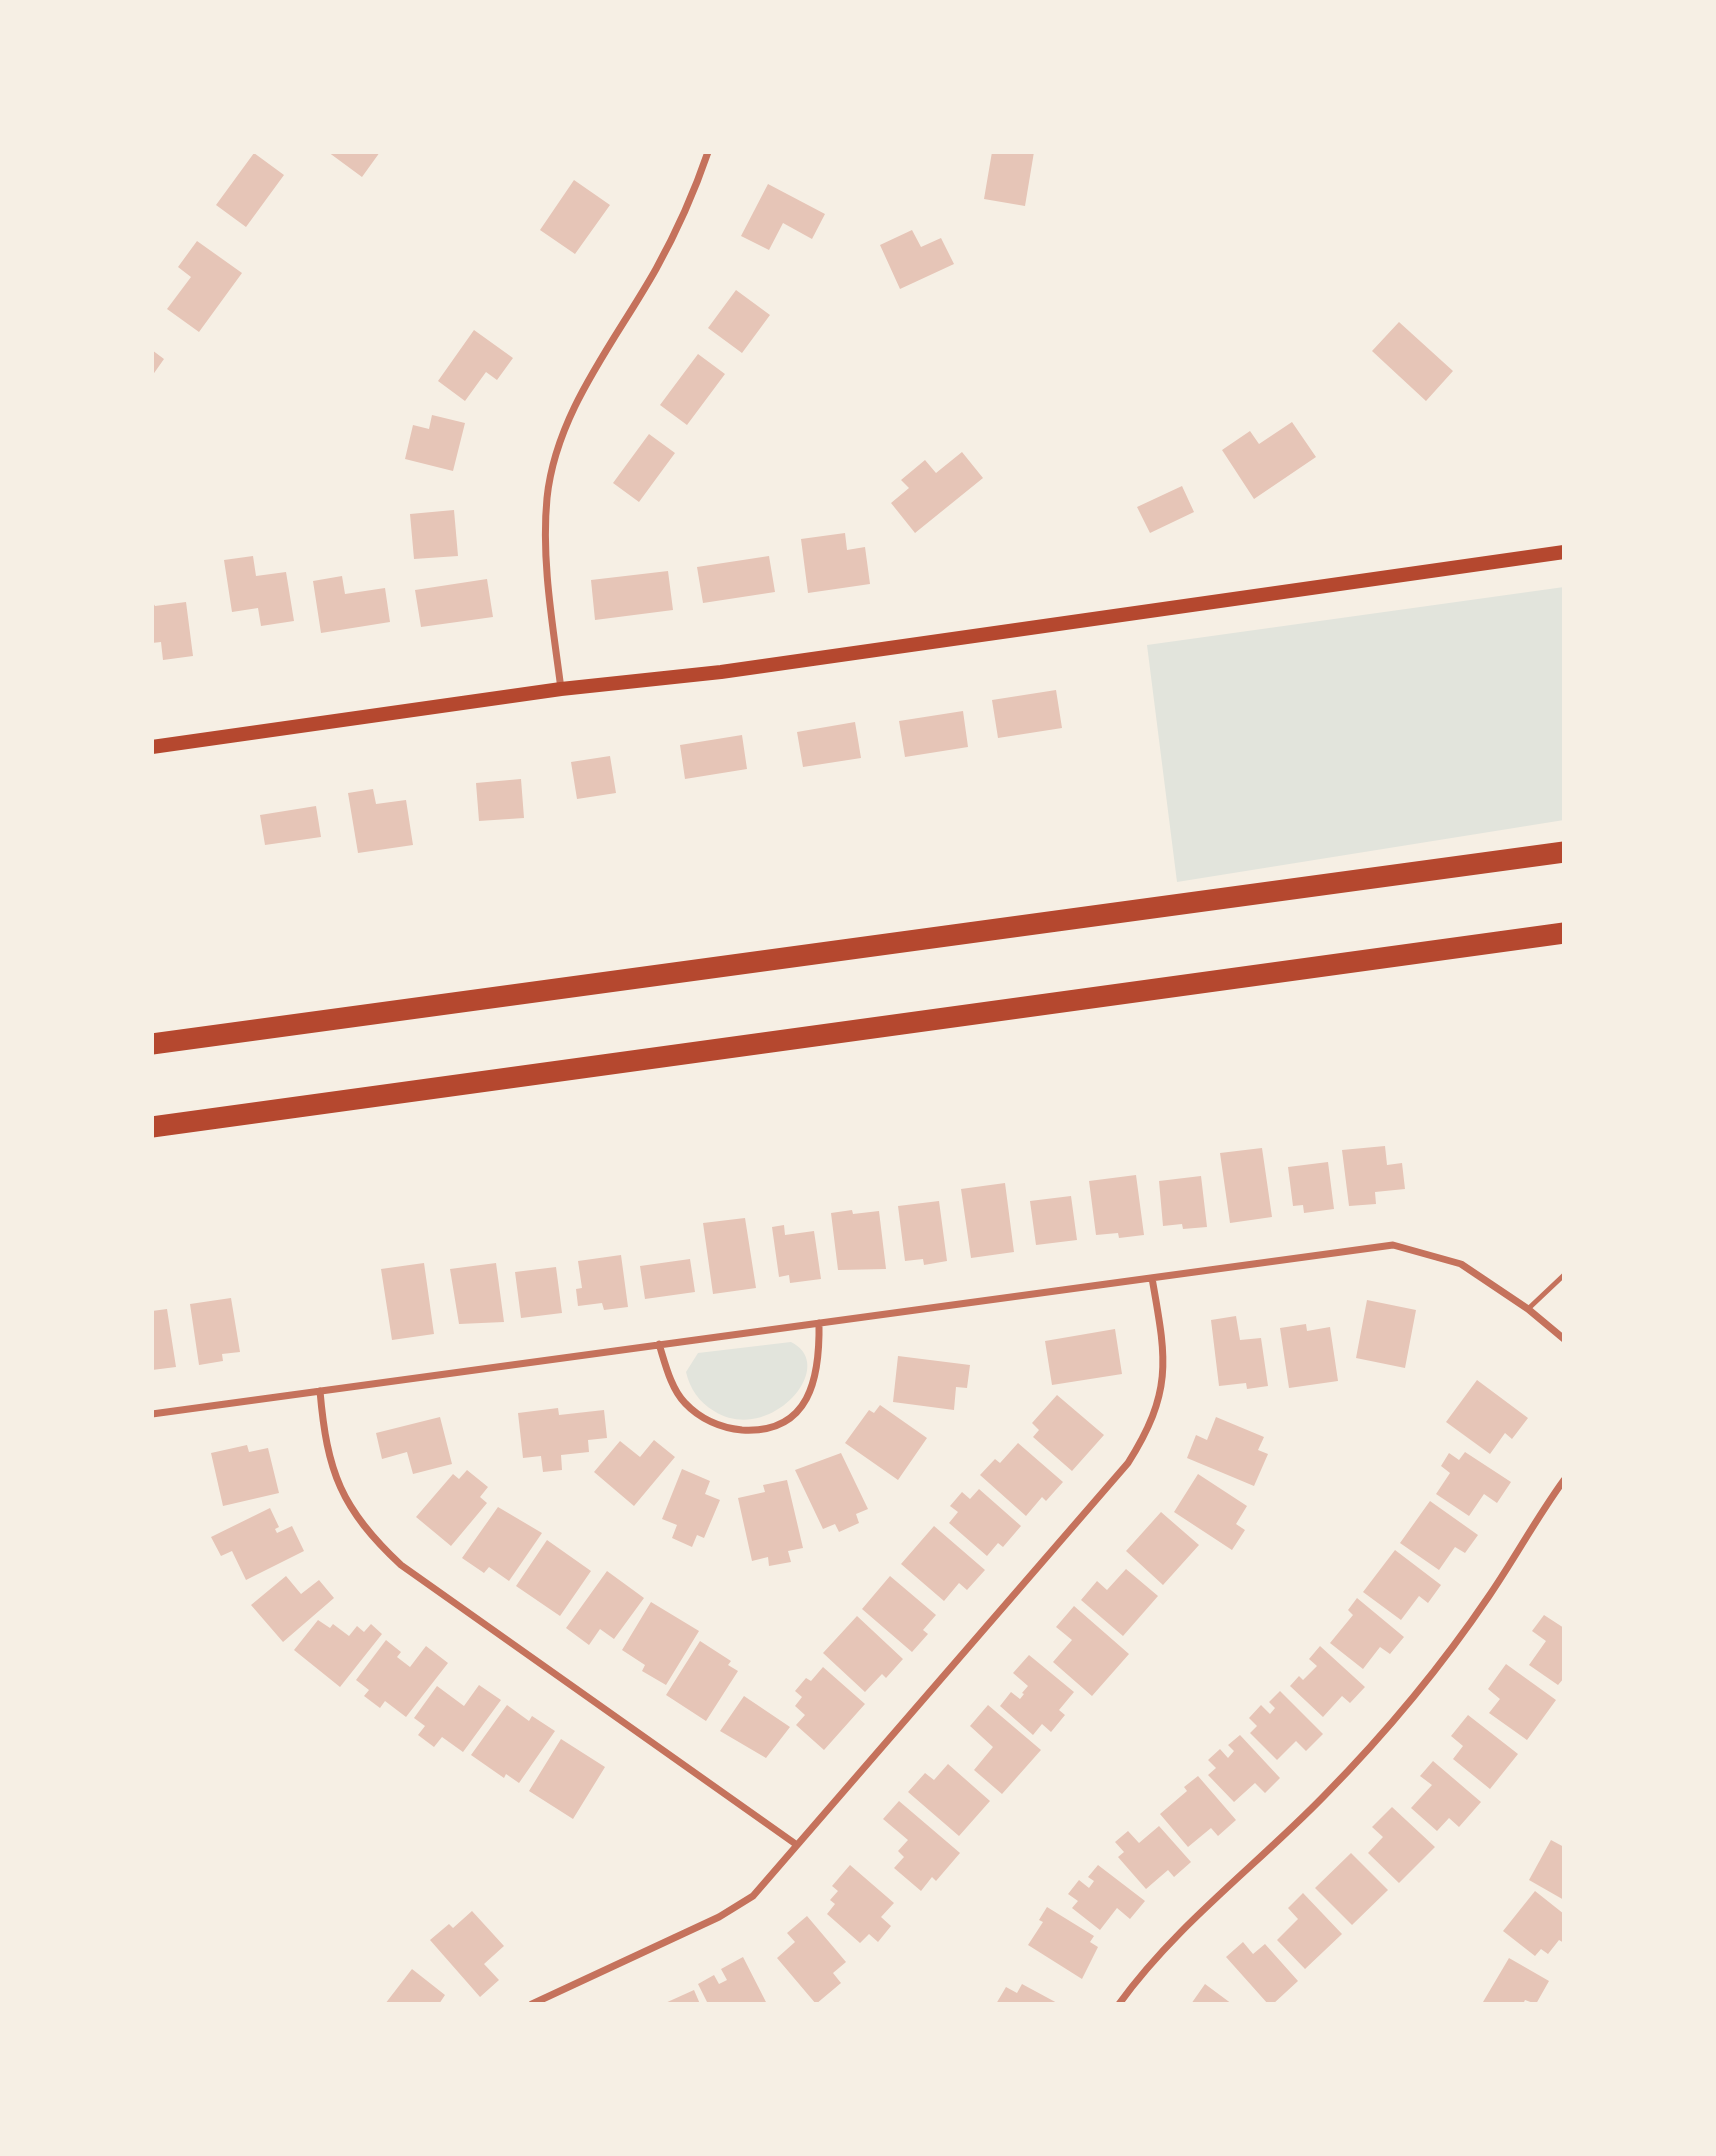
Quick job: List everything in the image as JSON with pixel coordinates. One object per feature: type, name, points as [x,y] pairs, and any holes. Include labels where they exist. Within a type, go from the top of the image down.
[{"type":"highway","points":[[152,1044],[1564,852]]},
{"type":"highway","points":[[152,1127],[1564,933]]},
{"type":"main road","points":[[152,747],[561,689],[721,673],[1564,552]]},
{"type":"street","points":[[561,689],[546,561],[548,496],[566,424],[657,268],[691,200],[708,152]]},
{"type":"street","points":[[152,1414],[1393,1245],[1461,1264],[1528,1309],[1564,1339]]},
{"type":"street","points":[[532,2004],[719,1917],[753,1896],[1128,1463],[1146,1434],[1159,1400],[1165,1367],[1152,1278]]},
{"type":"street","points":[[659,1344],[668,1372],[683,1402],[707,1421],[735,1429],[762,1431],[789,1422],[807,1398],[816,1379],[819,1323]]},
{"type":"street","points":[[320,1391],[325,1445],[336,1479],[355,1515],[384,1550],[401,1565],[797,1845]]},
{"type":"street","points":[[1119,2004],[1148,1967],[1323,1797],[1393,1721],[1488,1598],[1564,1480]]},
{"type":"lane","points":[[1528,1309],[1564,1275]]},
{"type":"shaded area","points":[[1564,587],[1564,820],[1177,882],[1147,645]]},
{"type":"shaded area","points":[[791,1342],[804,1353],[807,1368],[803,1384],[792,1399],[775,1411],[756,1418],[735,1419],[714,1411],[700,1399],[690,1384],[686,1372],[698,1353]]},
{"type":"building","points":[[328,152],[380,152],[362,177]]},
{"type":"building","points":[[992,152],[1034,152],[1025,206],[984,199]]},
{"type":"building","points":[[254,153],[284,175],[246,227],[216,205]]},
{"type":"building","points":[[574,180],[610,205],[575,254],[540,230]]},
{"type":"building","points":[[768,184],[825,214],[812,239],[783,223],[769,250],[741,236]]},
{"type":"building","points":[[912,230],[921,247],[941,238],[954,264],[900,289],[880,245]]},
{"type":"building","points":[[197,241],[242,273],[199,332],[167,309],[191,277],[178,267]]},
{"type":"building","points":[[736,290],[770,315],[742,353],[708,328]]},
{"type":"building","points":[[1399,322],[1453,371],[1426,401],[1372,351]]},
{"type":"building","points":[[474,330],[513,358],[497,380],[486,372],[465,401],[438,381]]},
{"type":"building","points":[[152,350],[164,359],[152,376]]},
{"type":"building","points":[[698,354],[725,374],[687,425],[660,405]]},
{"type":"building","points":[[432,415],[465,423],[453,471],[405,459],[413,425],[429,429]]},
{"type":"building","points":[[1292,422],[1316,457],[1254,499],[1222,450],[1250,431],[1259,444]]},
{"type":"building","points":[[649,434],[675,453],[639,502],[613,483]]},
{"type":"building","points":[[962,452],[983,478],[915,533],[891,503],[909,488],[901,480],[925,460],[936,473]]},
{"type":"building","points":[[1182,486],[1194,512],[1150,533],[1137,507]]},
{"type":"building","points":[[454,510],[458,556],[414,559],[410,514]]},
{"type":"building","points":[[845,533],[847,550],[865,547],[870,584],[808,593],[801,539]]},
{"type":"building","points":[[253,556],[256,576],[286,572],[294,621],[261,626],[258,608],[232,612],[224,560]]},
{"type":"building","points":[[769,556],[775,592],[703,603],[697,567]]},
{"type":"building","points":[[668,571],[673,610],[595,620],[591,580]]},
{"type":"building","points":[[342,576],[345,594],[385,588],[390,622],[321,633],[313,581]]},
{"type":"building","points":[[487,579],[493,617],[421,627],[415,590]]},
{"type":"building","points":[[152,601],[155,606],[186,602],[193,656],[163,660],[161,642],[152,643]]},
{"type":"building","points":[[1056,690],[1062,728],[998,738],[992,700]]},
{"type":"building","points":[[963,711],[968,747],[905,757],[899,721]]},
{"type":"building","points":[[855,722],[861,758],[803,767],[797,732]]},
{"type":"building","points":[[742,735],[747,769],[685,779],[680,745]]},
{"type":"building","points":[[610,756],[616,793],[577,799],[571,762]]},
{"type":"building","points":[[521,779],[524,818],[479,821],[476,783]]},
{"type":"building","points":[[373,789],[376,804],[406,800],[413,845],[358,853],[348,793]]},
{"type":"building","points":[[316,806],[321,837],[265,845],[260,815]]},
{"type":"building","points":[[1385,1146],[1387,1165],[1402,1163],[1405,1189],[1375,1192],[1376,1204],[1349,1206],[1342,1150]]},
{"type":"building","points":[[1262,1148],[1272,1217],[1230,1223],[1220,1153]]},
{"type":"building","points":[[1328,1162],[1334,1209],[1304,1213],[1303,1205],[1293,1206],[1288,1167]]},
{"type":"building","points":[[1136,1175],[1144,1235],[1119,1238],[1118,1233],[1096,1235],[1089,1181]]},
{"type":"building","points":[[1201,1176],[1207,1227],[1183,1229],[1182,1224],[1163,1226],[1159,1181]]},
{"type":"building","points":[[1005,1183],[1014,1252],[971,1258],[961,1189]]},
{"type":"building","points":[[1071,1196],[1077,1240],[1036,1245],[1030,1201]]},
{"type":"building","points":[[939,1201],[947,1261],[924,1265],[923,1259],[905,1261],[898,1206]]},
{"type":"building","points":[[852,1210],[853,1214],[879,1211],[886,1269],[838,1270],[831,1213]]},
{"type":"building","points":[[745,1218],[756,1288],[713,1294],[703,1223]]},
{"type":"building","points":[[784,1225],[785,1235],[814,1231],[821,1279],[790,1283],[789,1275],[779,1277],[772,1227]]},
{"type":"building","points":[[621,1255],[628,1307],[604,1310],[602,1303],[578,1306],[576,1289],[582,1288],[578,1261]]},
{"type":"building","points":[[690,1259],[695,1292],[645,1299],[640,1266]]},
{"type":"building","points":[[424,1263],[434,1334],[392,1340],[381,1269]]},
{"type":"building","points":[[496,1263],[504,1322],[459,1324],[450,1269]]},
{"type":"building","points":[[556,1267],[562,1313],[521,1318],[515,1272]]},
{"type":"building","points":[[231,1298],[240,1352],[222,1354],[223,1361],[199,1365],[190,1304]]},
{"type":"building","points":[[1367,1300],[1416,1310],[1405,1368],[1356,1358]]},
{"type":"building","points":[[167,1309],[176,1367],[152,1370],[152,1311]]},
{"type":"building","points":[[1236,1316],[1240,1340],[1261,1338],[1268,1386],[1247,1389],[1246,1383],[1219,1386],[1211,1320]]},
{"type":"building","points":[[1306,1324],[1307,1331],[1330,1327],[1338,1381],[1289,1388],[1280,1328]]},
{"type":"building","points":[[1115,1329],[1122,1374],[1052,1385],[1045,1341]]},
{"type":"building","points":[[898,1356],[970,1365],[967,1388],[956,1387],[954,1410],[893,1402]]},
{"type":"building","points":[[1477,1380],[1528,1418],[1512,1439],[1505,1433],[1490,1454],[1446,1422]]},
{"type":"building","points":[[1057,1395],[1104,1435],[1072,1471],[1033,1437],[1039,1430],[1032,1423]]},
{"type":"building","points":[[880,1405],[927,1438],[898,1480],[845,1443],[869,1410],[874,1413]]},
{"type":"building","points":[[558,1408],[559,1415],[604,1410],[607,1438],[588,1440],[589,1452],[561,1455],[562,1470],[543,1472],[541,1456],[523,1458],[518,1413]]},
{"type":"building","points":[[440,1417],[452,1464],[413,1474],[407,1452],[382,1459],[376,1433]]},
{"type":"building","points":[[1216,1417],[1264,1437],[1258,1450],[1268,1454],[1254,1486],[1187,1458],[1196,1435],[1207,1440]]},
{"type":"building","points":[[654,1440],[675,1457],[634,1506],[594,1472],[620,1441],[640,1457]]},
{"type":"building","points":[[1018,1443],[1063,1482],[1046,1501],[1042,1497],[1026,1516],[980,1475],[995,1459],[1000,1463]]},
{"type":"building","points":[[247,1445],[249,1452],[268,1448],[279,1493],[223,1506],[211,1453]]},
{"type":"building","points":[[1465,1452],[1511,1482],[1497,1503],[1484,1494],[1469,1516],[1436,1494],[1450,1473],[1441,1466],[1449,1453],[1459,1460]]},
{"type":"building","points":[[841,1453],[868,1509],[856,1514],[859,1523],[839,1532],[835,1524],[823,1529],[795,1470]]},
{"type":"building","points":[[682,1469],[710,1481],[705,1494],[720,1500],[704,1538],[697,1535],[692,1547],[672,1538],[677,1525],[662,1519]]},
{"type":"building","points":[[467,1470],[488,1487],[480,1497],[487,1503],[451,1546],[416,1517],[453,1474],[459,1479]]},
{"type":"building","points":[[1198,1474],[1247,1506],[1236,1524],[1245,1530],[1232,1550],[1174,1512]]},
{"type":"building","points":[[787,1480],[803,1548],[788,1551],[791,1562],[769,1566],[768,1557],[752,1561],[738,1498],[765,1492],[763,1485]]},
{"type":"building","points":[[979,1489],[1021,1526],[1003,1547],[998,1543],[987,1556],[949,1523],[958,1512],[950,1506],[962,1492],[970,1499]]},
{"type":"building","points":[[1430,1501],[1478,1535],[1465,1553],[1455,1547],[1439,1570],[1400,1543]]},
{"type":"building","points":[[498,1507],[542,1533],[509,1581],[489,1567],[484,1573],[462,1558]]},
{"type":"building","points":[[270,1508],[279,1527],[275,1529],[277,1533],[292,1526],[304,1551],[246,1580],[232,1551],[221,1556],[211,1537]]},
{"type":"building","points":[[1161,1512],[1199,1545],[1163,1585],[1126,1551]]},
{"type":"building","points":[[934,1526],[985,1570],[967,1590],[959,1583],[944,1601],[901,1564]]},
{"type":"building","points":[[547,1540],[591,1571],[560,1616],[516,1586]]},
{"type":"building","points":[[1395,1550],[1441,1585],[1428,1603],[1419,1596],[1401,1620],[1363,1592]]},
{"type":"building","points":[[1126,1569],[1158,1596],[1123,1636],[1081,1600],[1097,1581],[1107,1590]]},
{"type":"building","points":[[607,1571],[644,1598],[614,1639],[600,1629],[589,1645],[566,1628]]},
{"type":"building","points":[[286,1576],[301,1594],[319,1580],[334,1598],[283,1642],[251,1605]]},
{"type":"building","points":[[890,1576],[936,1615],[923,1630],[928,1634],[912,1652],[862,1609]]},
{"type":"building","points":[[1357,1598],[1404,1637],[1390,1654],[1380,1647],[1363,1669],[1330,1643],[1353,1615],[1348,1610]]},
{"type":"building","points":[[651,1602],[699,1631],[666,1685],[642,1671],[645,1665],[622,1650]]},
{"type":"building","points":[[1074,1606],[1129,1654],[1092,1696],[1053,1662],[1072,1640],[1056,1627]]},
{"type":"building","points":[[1544,1615],[1564,1628],[1564,1678],[1558,1685],[1529,1665],[1546,1641],[1532,1631]]},
{"type":"building","points":[[857,1616],[903,1659],[886,1678],[882,1674],[865,1692],[823,1653]]},
{"type":"building","points":[[318,1620],[330,1628],[333,1624],[349,1636],[357,1626],[364,1632],[371,1624],[382,1634],[340,1687],[294,1650]]},
{"type":"building","points":[[386,1640],[401,1652],[397,1657],[410,1667],[426,1646],[448,1663],[406,1717],[385,1701],[380,1708],[364,1696],[369,1690],[356,1680]]},
{"type":"building","points":[[700,1641],[731,1661],[728,1665],[738,1671],[706,1721],[666,1695]]},
{"type":"building","points":[[1320,1646],[1365,1687],[1350,1703],[1342,1696],[1323,1717],[1290,1686],[1299,1676],[1303,1680],[1317,1666],[1309,1659]]},
{"type":"building","points":[[1029,1655],[1074,1692],[1059,1710],[1065,1715],[1051,1732],[1042,1724],[1033,1735],[1000,1706],[1011,1692],[1020,1699],[1024,1694],[1022,1693],[1028,1686],[1013,1673]]},
{"type":"building","points":[[1506,1664],[1556,1700],[1527,1740],[1489,1713],[1500,1699],[1488,1689]]},
{"type":"building","points":[[823,1667],[865,1704],[824,1750],[796,1725],[805,1715],[795,1706],[802,1697],[795,1691],[806,1678],[811,1681]]},
{"type":"building","points":[[479,1685],[501,1700],[463,1752],[442,1737],[434,1747],[418,1735],[425,1726],[414,1718],[437,1686],[464,1706]]},
{"type":"building","points":[[1280,1691],[1323,1734],[1306,1751],[1296,1741],[1277,1760],[1250,1733],[1257,1726],[1249,1718],[1261,1705],[1270,1714],[1275,1708],[1269,1702]]},
{"type":"building","points":[[744,1696],[790,1727],[766,1758],[720,1731]]},
{"type":"building","points":[[507,1705],[529,1721],[532,1716],[555,1731],[519,1783],[506,1774],[504,1778],[471,1755]]},
{"type":"building","points":[[988,1705],[1041,1750],[1002,1794],[974,1770],[993,1747],[970,1726]]},
{"type":"building","points":[[1468,1715],[1518,1754],[1490,1789],[1453,1759],[1463,1746],[1451,1736]]},
{"type":"building","points":[[1240,1735],[1280,1778],[1265,1793],[1255,1783],[1234,1802],[1208,1775],[1216,1768],[1208,1760],[1220,1749],[1228,1758],[1234,1751],[1228,1745]]},
{"type":"building","points":[[561,1739],[605,1767],[573,1819],[529,1791]]},
{"type":"building","points":[[1433,1761],[1481,1802],[1459,1827],[1449,1818],[1437,1831],[1411,1808],[1432,1785],[1420,1776]]},
{"type":"building","points":[[948,1764],[990,1801],[959,1836],[908,1792],[925,1773],[934,1780]]},
{"type":"building","points":[[1198,1776],[1236,1820],[1218,1836],[1211,1828],[1188,1847],[1160,1814],[1187,1791],[1184,1787]]},
{"type":"building","points":[[899,1801],[960,1853],[936,1881],[932,1877],[921,1891],[894,1868],[904,1857],[898,1851],[908,1840],[883,1819]]},
{"type":"building","points":[[1392,1807],[1435,1847],[1399,1883],[1368,1853],[1383,1837],[1372,1827]]},
{"type":"building","points":[[1159,1826],[1191,1862],[1174,1877],[1168,1870],[1146,1889],[1118,1857],[1124,1852],[1115,1842],[1128,1831],[1139,1843]]},
{"type":"building","points":[[1551,1840],[1564,1847],[1564,1900],[1529,1880]]},
{"type":"building","points":[[1351,1853],[1388,1890],[1352,1925],[1315,1888]]},
{"type":"building","points":[[850,1865],[894,1903],[881,1917],[891,1926],[878,1942],[869,1934],[860,1943],[827,1914],[835,1904],[830,1900],[838,1891],[832,1886]]},
{"type":"building","points":[[1098,1865],[1145,1901],[1130,1919],[1117,1908],[1100,1930],[1072,1908],[1078,1901],[1068,1894],[1079,1880],[1089,1888],[1094,1881],[1088,1877]]},
{"type":"building","points":[[1535,1891],[1564,1914],[1564,1943],[1559,1940],[1548,1954],[1541,1949],[1535,1956],[1503,1931]]},
{"type":"building","points":[[1303,1893],[1342,1934],[1305,1969],[1277,1940],[1298,1919],[1288,1908]]},
{"type":"building","points":[[1047,1907],[1094,1936],[1090,1942],[1098,1947],[1082,1979],[1028,1945],[1043,1922],[1039,1920]]},
{"type":"building","points":[[472,1911],[504,1946],[484,1964],[499,1980],[480,1997],[430,1940],[449,1924],[453,1928]]},
{"type":"building","points":[[807,1916],[846,1962],[833,1973],[841,1983],[816,2004],[777,1958],[795,1942],[787,1933]]},
{"type":"building","points":[[1243,1942],[1253,1954],[1265,1944],[1298,1981],[1273,2004],[1268,2004],[1226,1957]]},
{"type":"building","points":[[743,1957],[767,2004],[708,2004],[698,1984],[714,1975],[719,1984],[727,1980],[721,1969]]},
{"type":"building","points":[[1509,1958],[1549,1981],[1536,2004],[1525,2000],[1523,2004],[1483,2002]]},
{"type":"building","points":[[412,1969],[445,1995],[439,2004],[385,2004]]},
{"type":"building","points":[[1022,1984],[1059,2004],[996,2004],[1006,1987],[1017,1993]]},
{"type":"building","points":[[1205,1984],[1232,2004],[1191,2004]]},
{"type":"building","points":[[694,1990],[700,2004],[663,2004]]}]
